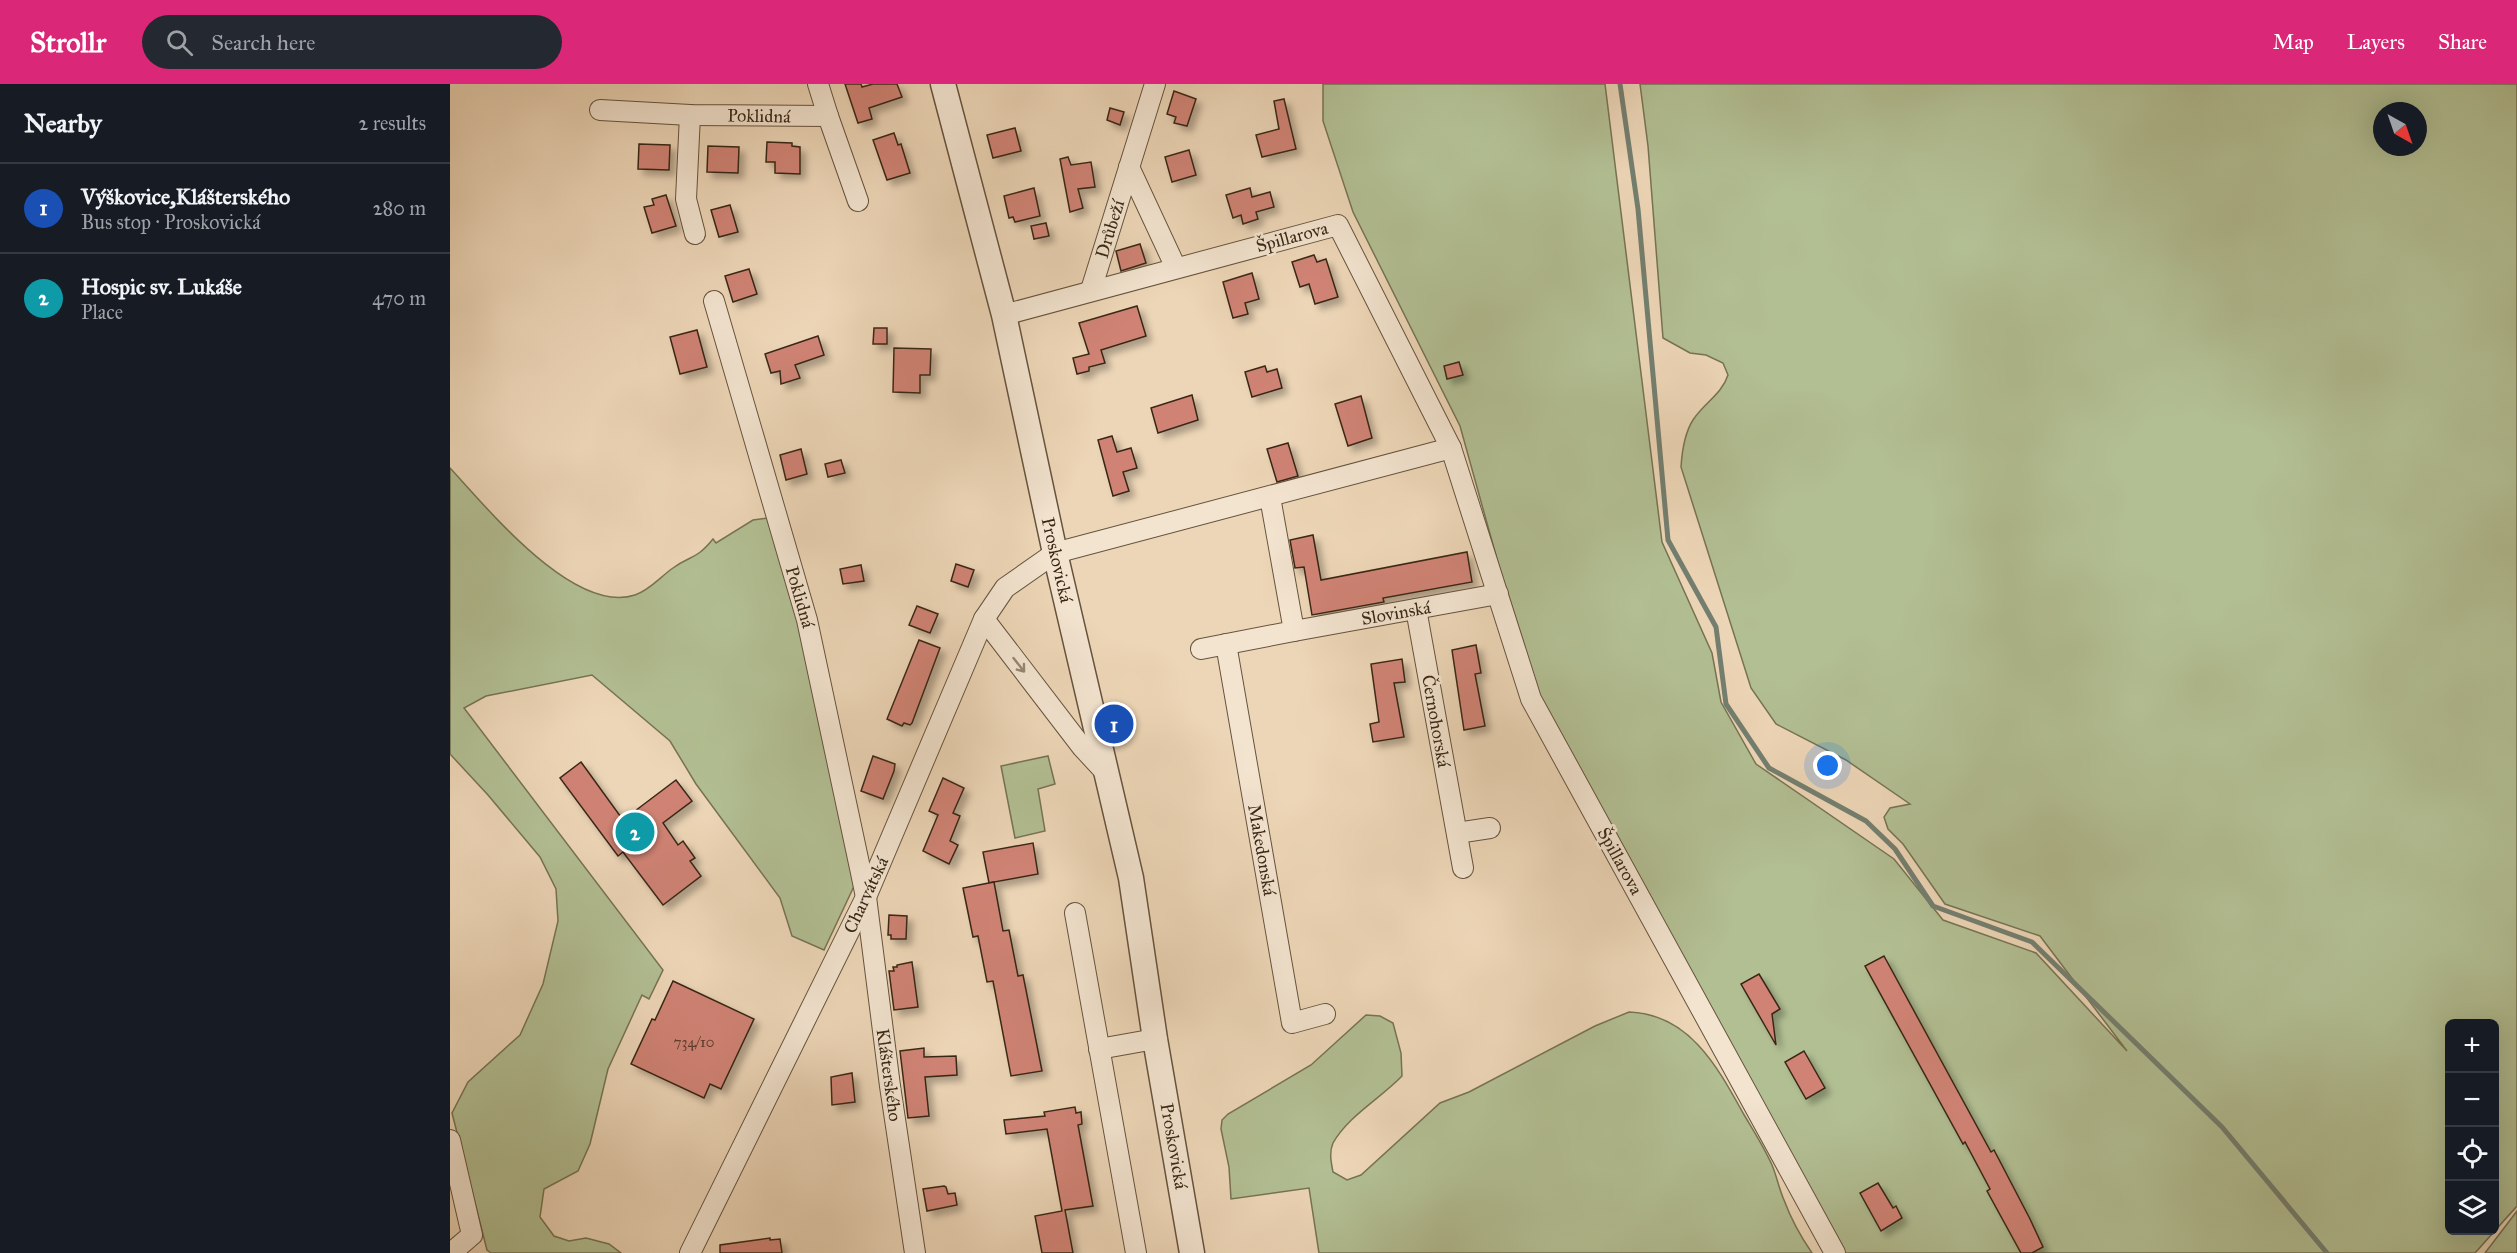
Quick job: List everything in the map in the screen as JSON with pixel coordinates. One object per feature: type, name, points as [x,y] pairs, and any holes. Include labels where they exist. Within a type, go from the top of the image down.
[{"type":"street","points":[[818,84],[858,201]]},
{"type":"street","name":"Proskovická","points":[[943,84],[1004,315],[1055,553],[1131,878],[1155,1039],[1192,1253]]},
{"type":"street","name":"Drůbeží","points":[[1091,290],[1155,84]]},
{"type":"street","name":"Poklidná","points":[[600,110],[690,115],[828,116]]},
{"type":"street","points":[[690,115],[686,199],[695,234]]},
{"type":"street","name":"Drůbeží","points":[[1129,167],[1176,268]]},
{"type":"street","name":"Špillarova","points":[[1004,315],[1338,225],[1451,448],[1531,699],[1835,1253]]},
{"type":"street","name":"Poklidná","points":[[714,301],[807,620],[866,897]]},
{"type":"street","points":[[1055,553],[1451,448]]},
{"type":"street","points":[[1270,496],[1294,631]]},
{"type":"street","name":"Charvátská","points":[[690,1253],[866,897],[984,619],[1005,588],[1055,553]]},
{"type":"street","name":"Slovinská","points":[[1201,649],[1498,594]]},
{"type":"street","name":"Černohorská","points":[[1416,609],[1463,868]]},
{"type":"street","points":[[984,619],[1082,747],[1107,775]]},
{"type":"street","name":"Makedonská","points":[[1226,644],[1292,1023],[1324,1014]]},
{"type":"street","points":[[1457,833],[1490,828]]},
{"type":"street","name":"Klášterského","points":[[866,897],[890,1086],[915,1253]]},
{"type":"street","points":[[1075,913],[1136,1253]]},
{"type":"street","points":[[1099,1049],[1155,1039]]},
{"type":"street","points":[[450,1140],[472,1235],[451,1253]]},
{"type":"green space","points":[[1323,84],[1605,84],[1662,542],[1712,653],[1721,702],[1756,764],[1894,859],[1943,920],[2036,953],[2127,1051],[2040,936],[1945,904],[1903,844],[1888,829],[1884,817],[1890,808],[1910,804],[1846,760],[1776,724],[1751,688],[1681,467],[1684,443],[1690,425],[1721,388],[1728,375],[1723,363],[1706,355],[1690,353],[1663,338],[1648,146],[1640,84],[2517,84],[2517,1206],[2499,1226],[2499,1019],[2445,1019],[2445,1235],[2491,1235],[2475,1253],[1845,1253],[1532,685],[1460,426],[1353,212],[1323,121]]},
{"type":"green space","points":[[450,468],[486,508],[534,554],[560,574],[586,589],[611,597],[640,593],[673,568],[698,554],[713,539],[716,543],[753,520],[776,517],[856,882],[824,950],[792,936],[780,898],[696,784],[670,741],[592,675],[486,696],[464,708],[663,970],[649,999],[642,995],[608,1069],[590,1144],[578,1171],[544,1189],[540,1217],[554,1236],[569,1241],[586,1238],[609,1244],[621,1253],[491,1253],[487,1250],[452,1113],[468,1082],[520,1035],[543,984],[558,921],[556,889],[540,857],[450,754]]},
{"type":"green space","points":[[1048,756],[1055,784],[1038,789],[1045,831],[1015,838],[1001,766]]},
{"type":"green space","points":[[1629,1012],[1650,1015],[1685,1032],[1711,1061],[1766,1152],[1790,1214],[1812,1253],[1319,1253],[1309,1188],[1231,1199],[1229,1167],[1221,1129],[1222,1120],[1228,1114],[1311,1065],[1366,1015],[1380,1016],[1393,1023],[1401,1053],[1402,1076],[1347,1124],[1333,1143],[1331,1161],[1333,1172],[1347,1180],[1361,1175],[1440,1103],[1469,1092],[1595,1026]]},
{"type":"green space","points":[[2517,1211],[2517,1253],[2485,1253]]},
{"type":"building","points":[[845,84],[861,84],[862,87],[873,84],[897,84],[902,97],[869,108],[872,119],[858,123]]},
{"type":"building","points":[[1174,91],[1196,99],[1187,126],[1174,123],[1176,117],[1167,114]]},
{"type":"building","points":[[1284,99],[1296,149],[1262,157],[1256,135],[1279,129],[1274,101]]},
{"type":"building","points":[[1110,108],[1124,112],[1120,125],[1107,120]]},
{"type":"building","points":[[1015,128],[1021,151],[993,158],[987,135]]},
{"type":"building","points":[[894,133],[898,145],[901,144],[910,173],[887,180],[873,140]]},
{"type":"building","points":[[767,142],[792,143],[792,146],[800,147],[800,174],[775,173],[775,162],[766,162]]},
{"type":"building","points":[[639,144],[670,145],[669,170],[638,169]]},
{"type":"building","points":[[708,146],[739,147],[738,173],[707,172]]},
{"type":"building","points":[[1189,150],[1196,175],[1172,182],[1165,157]]},
{"type":"building","points":[[1068,157],[1071,165],[1091,162],[1095,187],[1078,189],[1083,208],[1070,212],[1060,159]]},
{"type":"building","points":[[1034,188],[1040,216],[1015,222],[1013,217],[1009,218],[1004,196]]},
{"type":"building","points":[[1250,188],[1252,197],[1270,192],[1274,207],[1256,212],[1258,219],[1243,224],[1241,215],[1233,218],[1226,195]]},
{"type":"building","points":[[666,195],[676,226],[652,233],[644,207],[654,205],[652,199]]},
{"type":"building","points":[[730,205],[738,232],[719,237],[711,210]]},
{"type":"building","points":[[1046,223],[1049,236],[1034,239],[1031,226]]},
{"type":"building","points":[[1140,244],[1146,263],[1121,271],[1116,251]]},
{"type":"building","points":[[1314,255],[1317,262],[1326,259],[1338,297],[1315,304],[1309,284],[1300,287],[1292,262]]},
{"type":"building","points":[[749,269],[757,294],[733,302],[725,276]]},
{"type":"building","points":[[1252,273],[1259,299],[1245,303],[1248,314],[1233,318],[1223,282]]},
{"type":"building","points":[[1137,306],[1146,336],[1101,350],[1105,363],[1089,367],[1089,371],[1077,374],[1073,358],[1089,354],[1079,323]]},
{"type":"building","points":[[874,328],[887,328],[887,344],[873,344]]},
{"type":"building","points":[[697,330],[707,367],[680,374],[670,337]]},
{"type":"building","points":[[818,336],[824,355],[795,365],[800,378],[781,384],[780,371],[771,373],[765,354]]},
{"type":"building","points":[[894,348],[931,349],[930,375],[920,375],[920,393],[893,392]]},
{"type":"building","points":[[1459,362],[1463,375],[1447,379],[1444,366]]},
{"type":"building","points":[[1265,366],[1267,372],[1277,369],[1282,388],[1252,397],[1245,372]]},
{"type":"building","points":[[1192,395],[1198,420],[1158,433],[1151,408]]},
{"type":"building","points":[[1361,396],[1372,438],[1348,446],[1335,404]]},
{"type":"building","points":[[1112,436],[1117,452],[1131,448],[1137,468],[1123,472],[1129,491],[1113,496],[1098,440]]},
{"type":"building","points":[[1288,443],[1298,476],[1277,482],[1267,449]]},
{"type":"building","points":[[801,449],[807,474],[786,480],[780,455]]},
{"type":"building","points":[[841,460],[845,473],[828,477],[825,464]]},
{"type":"building","points":[[1313,535],[1321,580],[1467,552],[1472,582],[1383,598],[1384,602],[1312,615],[1304,567],[1295,568],[1290,540]]},
{"type":"building","points":[[956,564],[974,570],[968,587],[951,581]]},
{"type":"building","points":[[861,565],[864,581],[843,584],[840,569]]},
{"type":"building","points":[[917,606],[938,614],[930,633],[909,625]]},
{"type":"building","points":[[919,640],[940,648],[912,723],[910,725],[904,723],[902,726],[887,719]]},
{"type":"building","points":[[1476,645],[1481,673],[1475,674],[1485,726],[1464,730],[1452,650]]},
{"type":"building","points":[[1402,659],[1405,682],[1394,683],[1404,737],[1373,742],[1370,724],[1379,722],[1371,664]]},
{"type":"building","points":[[873,756],[895,764],[883,799],[861,791]]},
{"type":"building","points":[[581,762],[623,820],[676,780],[692,801],[663,823],[678,845],[683,841],[695,858],[690,861],[701,876],[663,905],[623,852],[618,856],[560,778]]},
{"type":"building","points":[[943,778],[964,788],[953,813],[960,816],[950,841],[958,845],[949,864],[923,851],[938,815],[929,811]]},
{"type":"building","points":[[1033,843],[1038,874],[989,883],[983,852]]},
{"type":"building","points":[[994,882],[1003,931],[1009,930],[1018,976],[1023,975],[1042,1071],[1011,1076],[993,981],[987,982],[978,936],[973,937],[963,888]]},
{"type":"building","points":[[889,915],[907,916],[906,939],[891,939],[891,935],[888,935]]},
{"type":"building","points":[[1884,956],[1991,1152],[1994,1150],[2030,1219],[2043,1247],[2032,1253],[2021,1253],[1987,1191],[1990,1189],[1965,1142],[1963,1144],[1865,966]]},
{"type":"building","points":[[912,962],[918,1007],[894,1010],[889,971],[894,971],[893,967],[897,965]]},
{"type":"building","points":[[1759,974],[1780,1009],[1772,1014],[1776,1045],[1741,984]]},
{"type":"building","points":[[673,981],[754,1019],[721,1089],[710,1084],[704,1098],[631,1064]]},
{"type":"building","points":[[924,1048],[924,1057],[956,1056],[957,1075],[925,1077],[929,1116],[908,1118],[900,1051]]},
{"type":"building","points":[[1804,1051],[1825,1088],[1806,1099],[1785,1062]]},
{"type":"building","points":[[852,1073],[855,1102],[832,1105],[831,1077]]},
{"type":"building","points":[[1075,1107],[1076,1113],[1081,1112],[1082,1124],[1078,1125],[1093,1206],[1065,1210],[1073,1253],[1042,1253],[1035,1216],[1062,1211],[1047,1129],[1006,1134],[1004,1120],[1045,1116],[1044,1112]]},
{"type":"building","points":[[1878,1183],[1893,1208],[1896,1206],[1902,1218],[1881,1231],[1860,1193]]},
{"type":"building","points":[[944,1186],[948,1194],[955,1193],[957,1205],[927,1211],[923,1189]]},
{"type":"building","points":[[770,1238],[770,1240],[780,1239],[782,1253],[720,1253],[720,1245]]},
{"type":"waterway","points":[[1620,84],[1638,209],[1668,540],[1716,627],[1726,704],[1769,768],[1866,821],[1895,849],[1933,906],[2032,942],[2222,1127],[2327,1253]]},
{"type":"place","name":"Výškovice,Klášterského","points":[[1114,724]]},
{"type":"place","name":"Hospic sv. Lukáše","points":[[635,832]]}]
